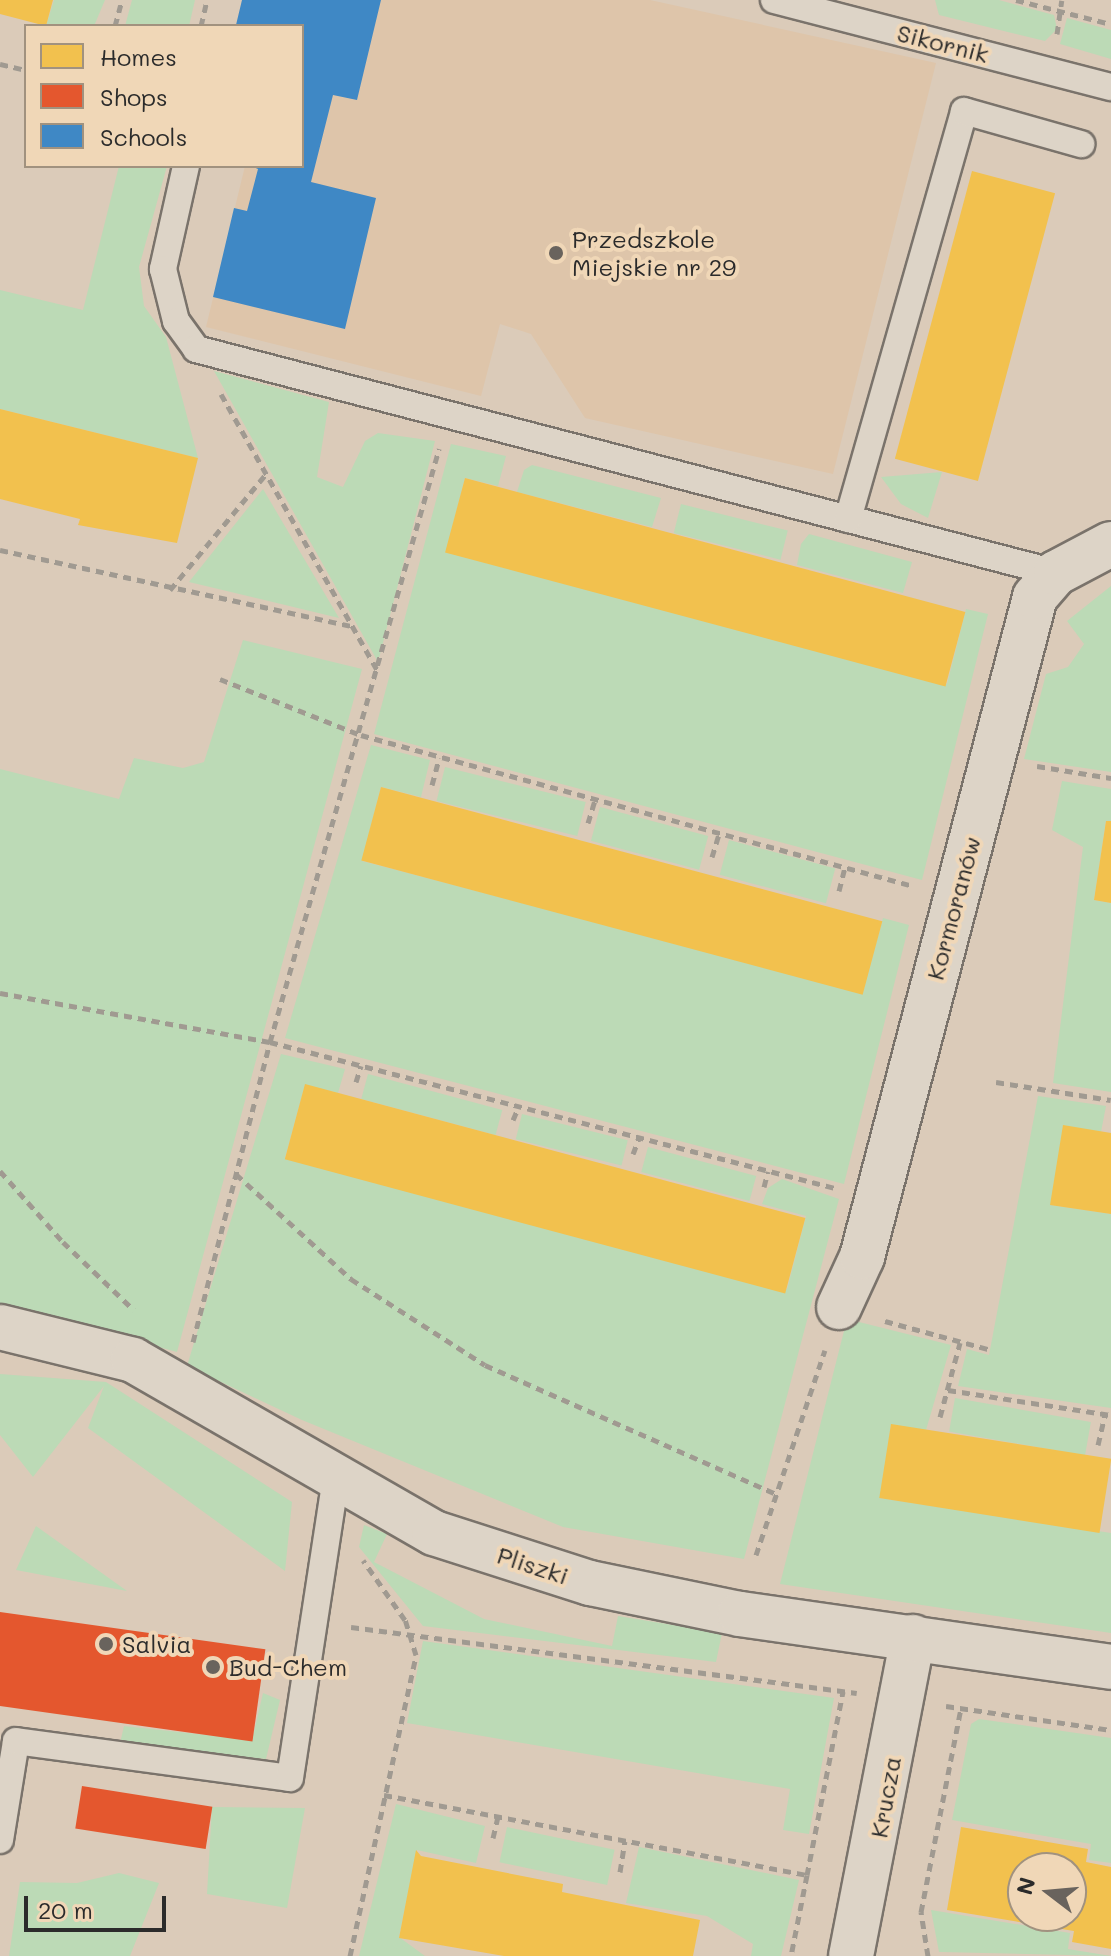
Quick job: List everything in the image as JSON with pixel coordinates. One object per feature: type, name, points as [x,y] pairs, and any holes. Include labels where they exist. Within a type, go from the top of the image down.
[{"type":"street","name":"Kormoranów","points":[[839,1307],[862,1257],[1035,597],[1056,573],[1111,544]]},
{"type":"street","name":"Pliszki","points":[[0,1327],[133,1360],[434,1533],[590,1583],[740,1614],[1111,1667]]},
{"type":"street","name":"Krucza","points":[[851,1956],[913,1637]]},
{"type":"lane","name":"Sikornik","points":[[774,0],[1111,87]]},
{"type":"lane","points":[[848,519],[964,111],[1081,144]]},
{"type":"lane","points":[[186,168],[163,269],[176,321],[196,349],[1056,573]]},
{"type":"lane","points":[[0,1840],[16,1741],[290,1778],[336,1477]]},
{"type":"path","points":[[116,24],[122,0]]},
{"type":"path","points":[[201,24],[207,0]]},
{"type":"path","points":[[1016,0],[1111,24]]},
{"type":"path","points":[[1059,11],[1062,0]]},
{"type":"path","points":[[0,64],[24,70]]},
{"type":"path","points":[[196,349],[378,672]]},
{"type":"path","points":[[191,1351],[270,1042],[361,735],[440,444]]},
{"type":"path","points":[[169,591],[266,474]]},
{"type":"path","points":[[0,550],[169,591],[353,627]]},
{"type":"path","points":[[220,679],[361,735],[929,890]]},
{"type":"path","points":[[432,785],[439,758]]},
{"type":"path","points":[[588,823],[595,800]]},
{"type":"path","points":[[712,857],[719,834]]},
{"type":"path","points":[[839,891],[845,867]]},
{"type":"path","points":[[0,993],[270,1042],[838,1189]]},
{"type":"path","points":[[356,1082],[361,1066]]},
{"type":"path","points":[[996,1082],[1111,1100]]},
{"type":"path","points":[[513,1120],[519,1106]]},
{"type":"path","points":[[633,1154],[639,1138]]},
{"type":"path","points":[[0,1171],[63,1242],[143,1319]]},
{"type":"path","points":[[764,1187],[768,1171]]},
{"type":"path","points":[[236,1174],[351,1279],[485,1365],[776,1494]]},
{"type":"path","points":[[756,1555],[839,1307],[988,1349]]},
{"type":"path","points":[[940,1417],[960,1343]]},
{"type":"path","points":[[948,1390],[1108,1415],[1098,1445]]},
{"type":"path","points":[[350,1956],[384,1795],[393,1776],[416,1655],[405,1620],[356,1551]]},
{"type":"path","points":[[311,1629],[328,1625],[409,1634],[864,1694]]},
{"type":"path","points":[[728,1676],[731,1664]]},
{"type":"path","points":[[791,1956],[843,1691]]},
{"type":"path","points":[[930,1704],[1111,1730]]},
{"type":"path","points":[[928,1956],[921,1912],[961,1708]]},
{"type":"path","points":[[384,1795],[807,1875]]},
{"type":"path","points":[[493,1838],[498,1817]]},
{"type":"path","points":[[620,1872],[625,1841]]},
{"type":"shaded area","name":"Przedszkole Miejskie nr 29","points":[[242,0],[650,0],[936,63],[833,474],[585,418],[531,334],[500,324],[481,396],[206,327],[245,168],[304,168],[304,24],[236,24]]},
{"type":"green space","points":[[54,0],[105,0],[95,24],[47,24]]},
{"type":"green space","points":[[132,0],[195,0],[189,24],[126,24]]},
{"type":"green space","points":[[935,0],[999,0],[1054,15],[1057,29],[1045,41],[939,15]]},
{"type":"green space","points":[[1067,18],[1111,30],[1111,59],[1060,44]]},
{"type":"green space","points":[[118,168],[166,168],[139,267],[144,306],[166,337],[198,458],[0,409],[0,290],[83,310]]},
{"type":"green space","points":[[214,371],[329,402],[317,477],[343,487],[365,441],[378,433],[435,441],[378,662]]},
{"type":"green space","points":[[451,444],[506,456],[498,486],[465,478],[446,552],[947,684],[966,609],[988,614],[922,880],[374,734]]},
{"type":"green space","points":[[532,465],[661,498],[652,527],[517,492],[524,470]]},
{"type":"green space","points":[[942,472],[928,518],[901,504],[881,477]]},
{"type":"green space","points":[[263,489],[339,618],[189,582]]},
{"type":"green space","points":[[681,504],[788,531],[780,560],[674,533]]},
{"type":"green space","points":[[809,534],[912,562],[903,593],[797,565],[801,544]]},
{"type":"green space","points":[[1111,586],[1111,772],[1024,759],[1046,674],[1068,667],[1084,644],[1067,621]]},
{"type":"green space","points":[[243,640],[362,669],[177,1352],[0,1304],[0,769],[119,799],[134,758],[183,768],[204,762]]},
{"type":"green space","points":[[371,745],[430,760],[421,797],[381,787],[362,861],[863,992],[883,918],[909,925],[844,1184],[285,1038]]},
{"type":"green space","points":[[445,767],[586,802],[577,836],[437,801]]},
{"type":"green space","points":[[1062,781],[1111,789],[1111,821],[1106,821],[1094,900],[1111,903],[1111,1092],[1053,1083],[1083,847],[1052,830]]},
{"type":"green space","points":[[600,807],[708,836],[699,870],[591,841]]},
{"type":"green space","points":[[729,840],[835,868],[826,903],[720,875]]},
{"type":"green space","points":[[281,1054],[345,1069],[338,1093],[305,1085],[285,1158],[787,1289],[806,1216],[762,1204],[768,1188],[782,1179],[839,1199],[744,1559],[563,1527],[302,1420],[187,1366]]},
{"type":"green space","points":[[368,1074],[502,1110],[496,1135],[361,1099]]},
{"type":"green space","points":[[1038,1096],[1106,1106],[1101,1132],[1051,1205],[1111,1214],[1111,1408],[958,1386],[967,1349],[989,1355]]},
{"type":"green space","points":[[522,1114],[628,1140],[621,1166],[516,1139]]},
{"type":"green space","points":[[648,1147],[756,1176],[749,1201],[641,1172]]},
{"type":"green space","points":[[847,1319],[951,1345],[926,1430],[891,1425],[880,1498],[1111,1533],[1111,1633],[780,1584]]},
{"type":"green space","points":[[0,1374],[106,1382],[292,1502],[285,1571],[88,1428],[104,1386],[33,1477],[0,1435]]},
{"type":"green space","points":[[955,1398],[1091,1422],[1085,1455],[949,1431]]},
{"type":"green space","points":[[364,1525],[387,1534],[374,1562],[484,1619],[612,1646],[618,1616],[722,1633],[716,1662],[423,1626],[359,1547]]},
{"type":"green space","points":[[36,1526],[127,1591],[16,1570]]},
{"type":"green space","points":[[423,1641],[834,1698],[809,1834],[783,1830],[790,1789],[407,1723]]},
{"type":"green space","points":[[263,1693],[280,1700],[266,1759],[120,1743],[124,1726],[252,1740]]},
{"type":"green space","points":[[979,1719],[1111,1738],[1111,1863],[1089,1860],[1091,1844],[952,1820],[971,1724]]},
{"type":"green space","points":[[396,1804],[485,1826],[476,1863],[417,1850],[399,1937],[425,1956],[359,1956]]},
{"type":"green space","points":[[212,1807],[305,1808],[287,1908],[207,1894]]},
{"type":"green space","points":[[507,1827],[615,1850],[607,1885],[500,1862]]},
{"type":"green space","points":[[639,1847],[799,1880],[781,1956],[751,1956],[753,1944],[707,1916],[626,1903]]},
{"type":"green space","points":[[119,1873],[159,1883],[130,1956],[9,1956],[20,1882],[77,1883]]},
{"type":"green space","points":[[931,1910],[1007,1923],[1007,1932],[1070,1933],[1068,1949],[1111,1956],[939,1952]]},
{"type":"building: Homes","points":[[0,0],[53,0],[47,24],[0,14]]},
{"type":"building: Homes","points":[[972,171],[1055,193],[978,481],[895,459]]},
{"type":"building: Homes","points":[[0,409],[198,458],[177,543],[78,525],[80,519],[0,499]]},
{"type":"building: Homes","points":[[465,478],[965,612],[945,686],[445,552]]},
{"type":"building: Homes","points":[[381,787],[882,921],[863,995],[361,860]]},
{"type":"building: Homes","points":[[1106,821],[1111,821],[1111,903],[1094,900]]},
{"type":"building: Homes","points":[[305,1084],[805,1218],[785,1293],[285,1159]]},
{"type":"building: Homes","points":[[1063,1125],[1111,1133],[1111,1214],[1050,1205]]},
{"type":"building: Homes","points":[[891,1424],[1111,1459],[1100,1533],[879,1498]]},
{"type":"building: Homes","points":[[961,1827],[1088,1849],[1087,1856],[1087,1852],[1007,1852],[1007,1920],[947,1910]]},
{"type":"building: Homes","points":[[416,1850],[421,1856],[563,1884],[562,1892],[700,1920],[693,1956],[504,1956],[399,1938]]},
{"type":"building: Homes","points":[[1087,1862],[1111,1867],[1111,1949],[1072,1942],[1074,1932],[1087,1932]]},
{"type":"building: Shops","points":[[0,1612],[265,1649],[252,1741],[0,1706]]},
{"type":"building: Shops","points":[[82,1786],[212,1807],[206,1849],[75,1828]]},
{"type":"building: Schools","points":[[242,0],[381,0],[357,100],[333,95],[311,182],[376,198],[345,329],[213,297],[234,208],[247,211],[258,169],[256,168],[304,168],[304,24],[236,24]]},
{"type":"place","name":"Przedszkole Miejskie nr 29","points":[[556,253]]},
{"type":"place","name":"Salvia","points":[[106,1644]]},
{"type":"place","name":"Bud-Chem","points":[[213,1667]]}]
